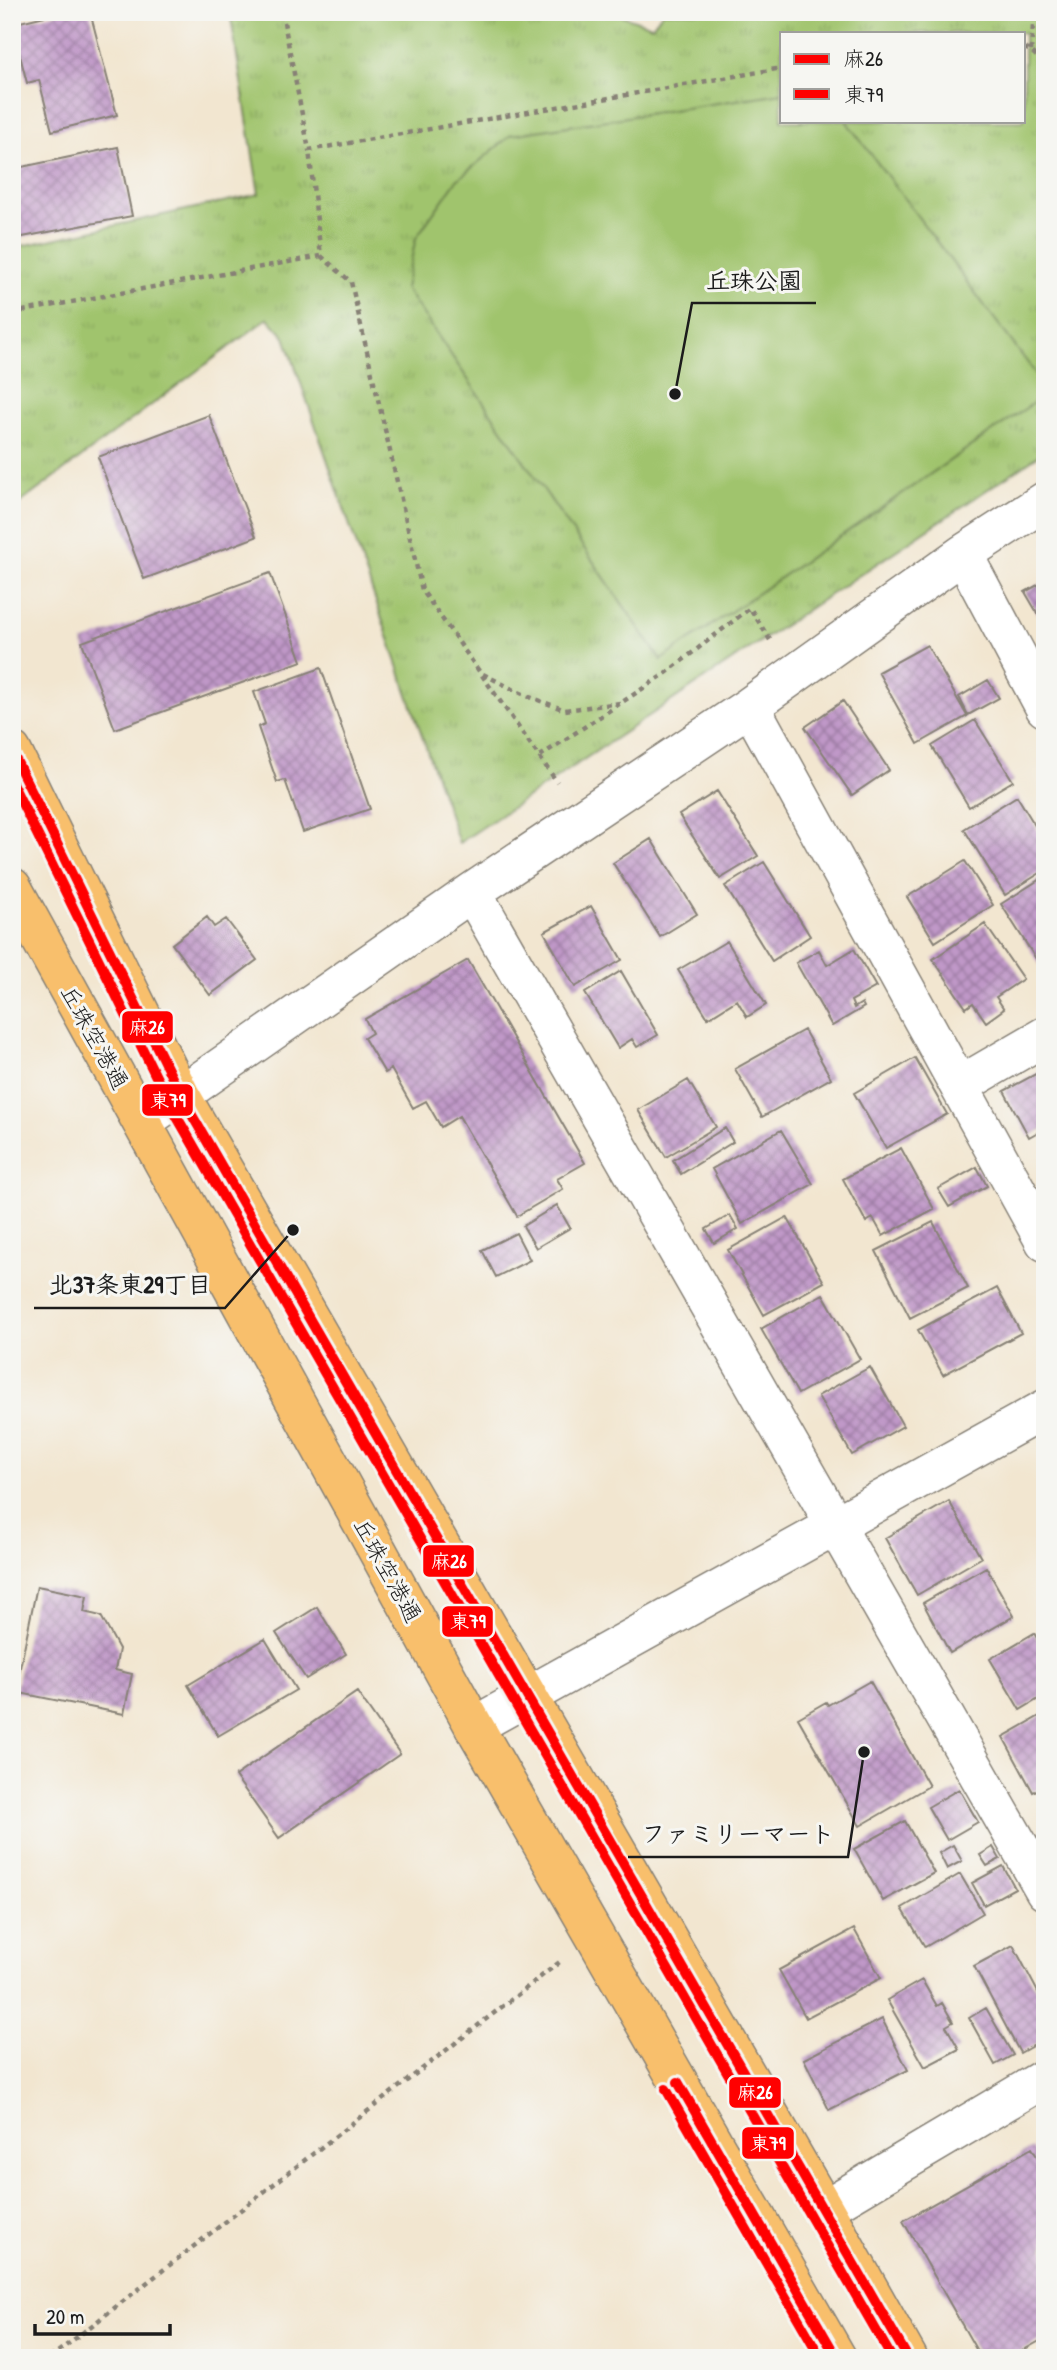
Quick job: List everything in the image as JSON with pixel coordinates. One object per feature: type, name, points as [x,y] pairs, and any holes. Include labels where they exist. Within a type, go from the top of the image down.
[{"type":"main road","points":[[12,751],[181,1097],[908,2358]]},
{"type":"main road","name":"丘珠空港通","points":[[12,887],[474,1726],[837,2358]]},
{"type":"street","points":[[142,1122],[472,892],[750,706],[963,554],[1045,501]]},
{"type":"street","points":[[963,554],[1045,708]]},
{"type":"street","points":[[750,706],[1045,1242]]},
{"type":"street","points":[[472,892],[1045,1891]]},
{"type":"street","points":[[959,1086],[1045,1036]]},
{"type":"street","points":[[474,1726],[1045,1409]]},
{"type":"street","points":[[824,2209],[1045,2078]]},
{"type":"path","points":[[282,12],[309,150],[321,256],[351,282],[422,590],[560,786]]},
{"type":"path","points":[[1031,51],[1034,12]]},
{"type":"path","points":[[1026,49],[1045,64]]},
{"type":"path","points":[[309,150],[780,68]]},
{"type":"path","points":[[12,313],[321,256]]},
{"type":"path","points":[[539,757],[665,674],[750,608],[772,644]]},
{"type":"path","points":[[480,672],[527,696],[565,710],[621,703]]},
{"type":"path","points":[[50,2358],[593,1935]]},
{"type":"green space","points":[[230,12],[612,12],[652,26],[663,12],[1045,12],[1045,451],[459,843],[285,337],[268,318],[12,509],[12,248],[259,194]]},
{"type":"green space","points":[[780,93],[780,122],[847,122],[1045,386],[1045,395],[661,660],[405,288],[416,238],[456,181],[511,135]]},
{"type":"building","points":[[61,12],[90,12],[117,115],[52,131],[39,80],[27,83],[12,24]]},
{"type":"building","points":[[118,147],[132,216],[12,239],[12,169]]},
{"type":"building","points":[[209,415],[256,537],[144,579],[98,457]]},
{"type":"building","points":[[270,573],[302,661],[115,729],[82,642]]},
{"type":"building","points":[[1045,581],[1045,626],[1025,592]]},
{"type":"building","points":[[927,645],[967,716],[918,744],[878,672]]},
{"type":"building","points":[[321,668],[370,809],[303,832],[285,780],[277,782],[258,727],[265,724],[254,692]]},
{"type":"building","points":[[988,680],[999,698],[968,715],[959,697]]},
{"type":"building","points":[[843,701],[889,770],[852,795],[805,727]]},
{"type":"building","points":[[975,720],[1013,781],[969,807],[932,746]]},
{"type":"building","points":[[717,791],[758,856],[720,879],[679,815]]},
{"type":"building","points":[[1017,796],[1045,842],[1045,870],[1005,895],[964,829]]},
{"type":"building","points":[[651,839],[697,914],[660,937],[613,863]]},
{"type":"building","points":[[965,861],[993,905],[935,942],[907,897]]},
{"type":"building","points":[[764,862],[810,936],[772,961],[725,886]]},
{"type":"building","points":[[1045,876],[1045,973],[1001,904]]},
{"type":"building","points":[[591,906],[622,960],[575,987],[544,932]]},
{"type":"building","points":[[207,917],[214,927],[226,919],[257,960],[210,995],[172,944]]},
{"type":"building","points":[[985,924],[1023,979],[996,997],[1004,1009],[986,1022],[973,1003],[966,1008],[933,959]]},
{"type":"building","points":[[727,941],[766,1005],[747,1017],[737,1000],[708,1018],[678,970]]},
{"type":"building","points":[[854,949],[876,987],[851,1001],[854,1008],[862,1003],[864,1007],[832,1026],[796,963],[819,950],[827,965]]},
{"type":"building","points":[[468,960],[585,1163],[557,1179],[563,1189],[517,1216],[459,1116],[441,1127],[426,1101],[413,1108],[391,1069],[385,1073],[364,1038],[372,1033],[365,1019]]},
{"type":"building","points":[[621,971],[658,1035],[637,1047],[632,1039],[618,1048],[585,993]]},
{"type":"building","points":[[804,1030],[831,1078],[762,1117],[735,1069]]},
{"type":"building","points":[[915,1058],[947,1114],[886,1148],[854,1093]]},
{"type":"building","points":[[1045,1069],[1045,1128],[1029,1137],[1004,1091]]},
{"type":"building","points":[[688,1080],[716,1127],[666,1157],[638,1110]]},
{"type":"building","points":[[725,1128],[733,1142],[681,1174],[673,1160]]},
{"type":"building","points":[[781,1130],[813,1184],[742,1224],[712,1169]]},
{"type":"building","points":[[901,1148],[934,1209],[883,1236],[873,1218],[866,1222],[843,1179]]},
{"type":"building","points":[[977,1167],[987,1186],[949,1207],[938,1189]]},
{"type":"building","points":[[557,1205],[570,1228],[536,1248],[523,1226]]},
{"type":"building","points":[[730,1215],[738,1229],[714,1243],[706,1229]]},
{"type":"building","points":[[787,1217],[824,1282],[764,1315],[728,1250]]},
{"type":"building","points":[[933,1222],[968,1288],[910,1318],[876,1251]]},
{"type":"building","points":[[516,1233],[530,1260],[496,1277],[482,1250]]},
{"type":"building","points":[[997,1288],[1021,1333],[943,1375],[918,1330]]},
{"type":"building","points":[[823,1294],[860,1359],[798,1394],[761,1329]]},
{"type":"building","points":[[870,1367],[903,1426],[852,1455],[818,1396]]},
{"type":"building","points":[[949,1501],[981,1558],[917,1595],[885,1538]]},
{"type":"building","points":[[986,1567],[1014,1616],[950,1653],[923,1603]]},
{"type":"building","points":[[37,1586],[87,1596],[84,1612],[101,1616],[119,1649],[115,1670],[132,1674],[124,1714],[15,1692]]},
{"type":"building","points":[[317,1607],[346,1654],[306,1679],[276,1633]]},
{"type":"building","points":[[1034,1633],[1045,1652],[1045,1695],[1020,1710],[990,1659]]},
{"type":"building","points":[[265,1639],[296,1690],[218,1736],[188,1685]]},
{"type":"building","points":[[870,1681],[929,1786],[860,1826],[798,1718],[826,1702],[828,1705]]},
{"type":"building","points":[[357,1692],[400,1754],[279,1838],[235,1776]]},
{"type":"building","points":[[1045,1713],[1045,1785],[1033,1792],[1003,1737]]},
{"type":"building","points":[[959,1789],[978,1822],[947,1840],[928,1807]]},
{"type":"building","points":[[905,1821],[934,1873],[883,1901],[854,1849]]},
{"type":"building","points":[[953,1845],[962,1861],[947,1869],[939,1853]]},
{"type":"building","points":[[993,1847],[1000,1859],[987,1866],[980,1855]]},
{"type":"building","points":[[1003,1866],[1015,1888],[984,1905],[972,1883]]},
{"type":"building","points":[[960,1874],[983,1913],[925,1947],[902,1908]]},
{"type":"building","points":[[854,1929],[881,1978],[806,2018],[779,1970]]},
{"type":"building","points":[[1013,1945],[1041,1998],[1045,1996],[1045,2039],[1020,2053],[974,1966]]},
{"type":"building","points":[[922,1980],[937,2006],[942,2003],[953,2022],[946,2026],[959,2049],[925,2067],[887,2000]]},
{"type":"building","points":[[986,2008],[1013,2055],[995,2065],[969,2018]]},
{"type":"building","points":[[882,2019],[908,2070],[829,2110],[804,2059]]},
{"type":"building","points":[[1032,2148],[1045,2170],[1045,2338],[1009,2358],[981,2358],[903,2221]]},
{"type":"transit line","name":"麻26","points":[[12,752],[181,1096],[908,2358]]},
{"type":"transit line","name":"東79","points":[[12,783],[169,1103],[892,2358]]},
{"type":"transit line","name":"麻26","points":[[678,2082],[837,2358]]},
{"type":"transit line","name":"東79","points":[[666,2089],[821,2358]]},
{"type":"place","name":"丘珠公園","points":[[675,394]]},
{"type":"place","name":"北37条東29丁目","points":[[293,1230]]},
{"type":"place","name":"ファミリーマート","points":[[864,1752]]}]
